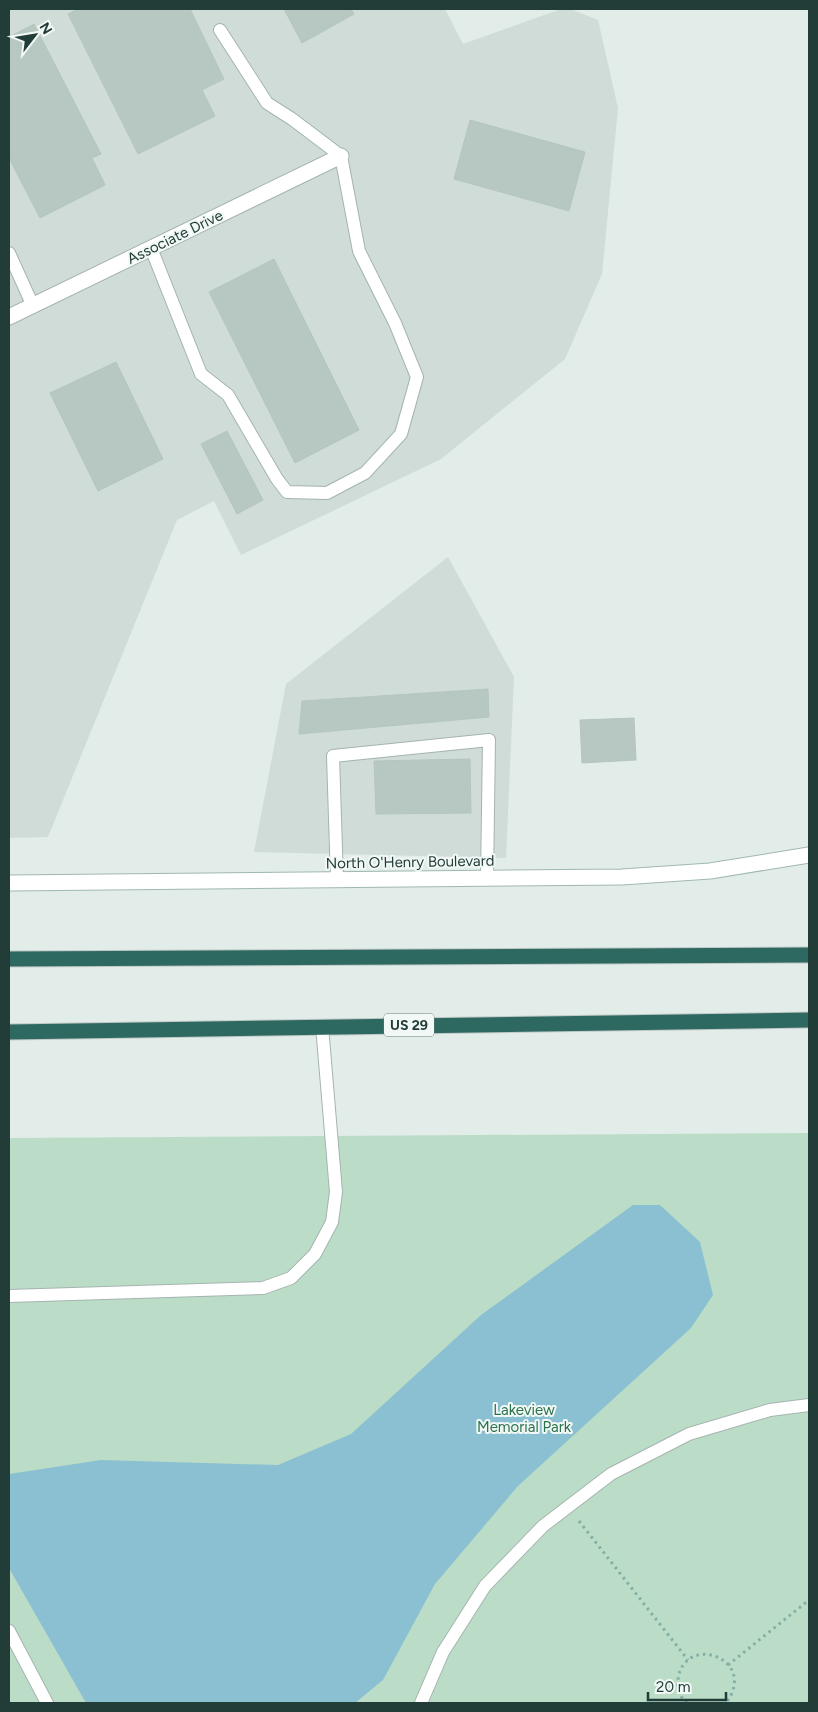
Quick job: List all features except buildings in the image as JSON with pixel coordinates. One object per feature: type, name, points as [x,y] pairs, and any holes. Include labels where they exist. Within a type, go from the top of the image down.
[{"type":"highway","points":[[9,959],[809,954]]},
{"type":"highway","name":"US 29","points":[[9,1032],[809,1020]]},
{"type":"street","name":"Associate Drive","points":[[9,317],[341,156]]},
{"type":"street","name":"North O'Henry Boulevard","points":[[9,883],[642,876],[710,871],[809,855]]},
{"type":"lane","points":[[151,248],[201,374],[228,395],[286,492],[327,493],[365,472],[401,434],[417,377],[395,322],[359,250],[341,156],[292,119],[267,103],[220,30]]},
{"type":"lane","points":[[9,253],[33,306]]},
{"type":"lane","points":[[337,880],[333,756],[489,740],[487,878]]},
{"type":"lane","points":[[9,1296],[263,1288],[291,1278],[315,1254],[332,1222],[336,1192],[322,1026]]},
{"type":"lane","points":[[421,1703],[443,1652],[485,1586],[543,1526],[567,1507],[610,1474],[688,1434],[770,1410],[809,1405]]},
{"type":"lane","points":[[9,1631],[48,1703]]},
{"type":"path","points":[[567,1507],[688,1660]]},
{"type":"path","points":[[728,1665],[809,1600]]},
{"type":"path","points":[[680,1703],[685,1702],[679,1692],[677,1682],[679,1672],[688,1660],[700,1654],[710,1654],[719,1657],[728,1665],[734,1678],[734,1688],[726,1703]]},
{"type":"shaded area","points":[[9,9],[445,9],[463,44],[561,9],[570,9],[598,20],[618,108],[602,274],[565,359],[441,459],[241,555],[214,501],[177,520],[48,837],[9,838]]},
{"type":"shaded area","points":[[448,557],[514,677],[506,858],[254,852],[286,684]]},
{"type":"green space","name":"Lakeview Memorial Park","points":[[809,1133],[809,1703],[9,1703],[9,1138]]},
{"type":"water","points":[[633,1205],[660,1205],[700,1242],[713,1295],[691,1328],[518,1486],[435,1584],[383,1680],[355,1703],[86,1703],[9,1568],[9,1474],[101,1460],[278,1465],[351,1434],[481,1315]]}]
